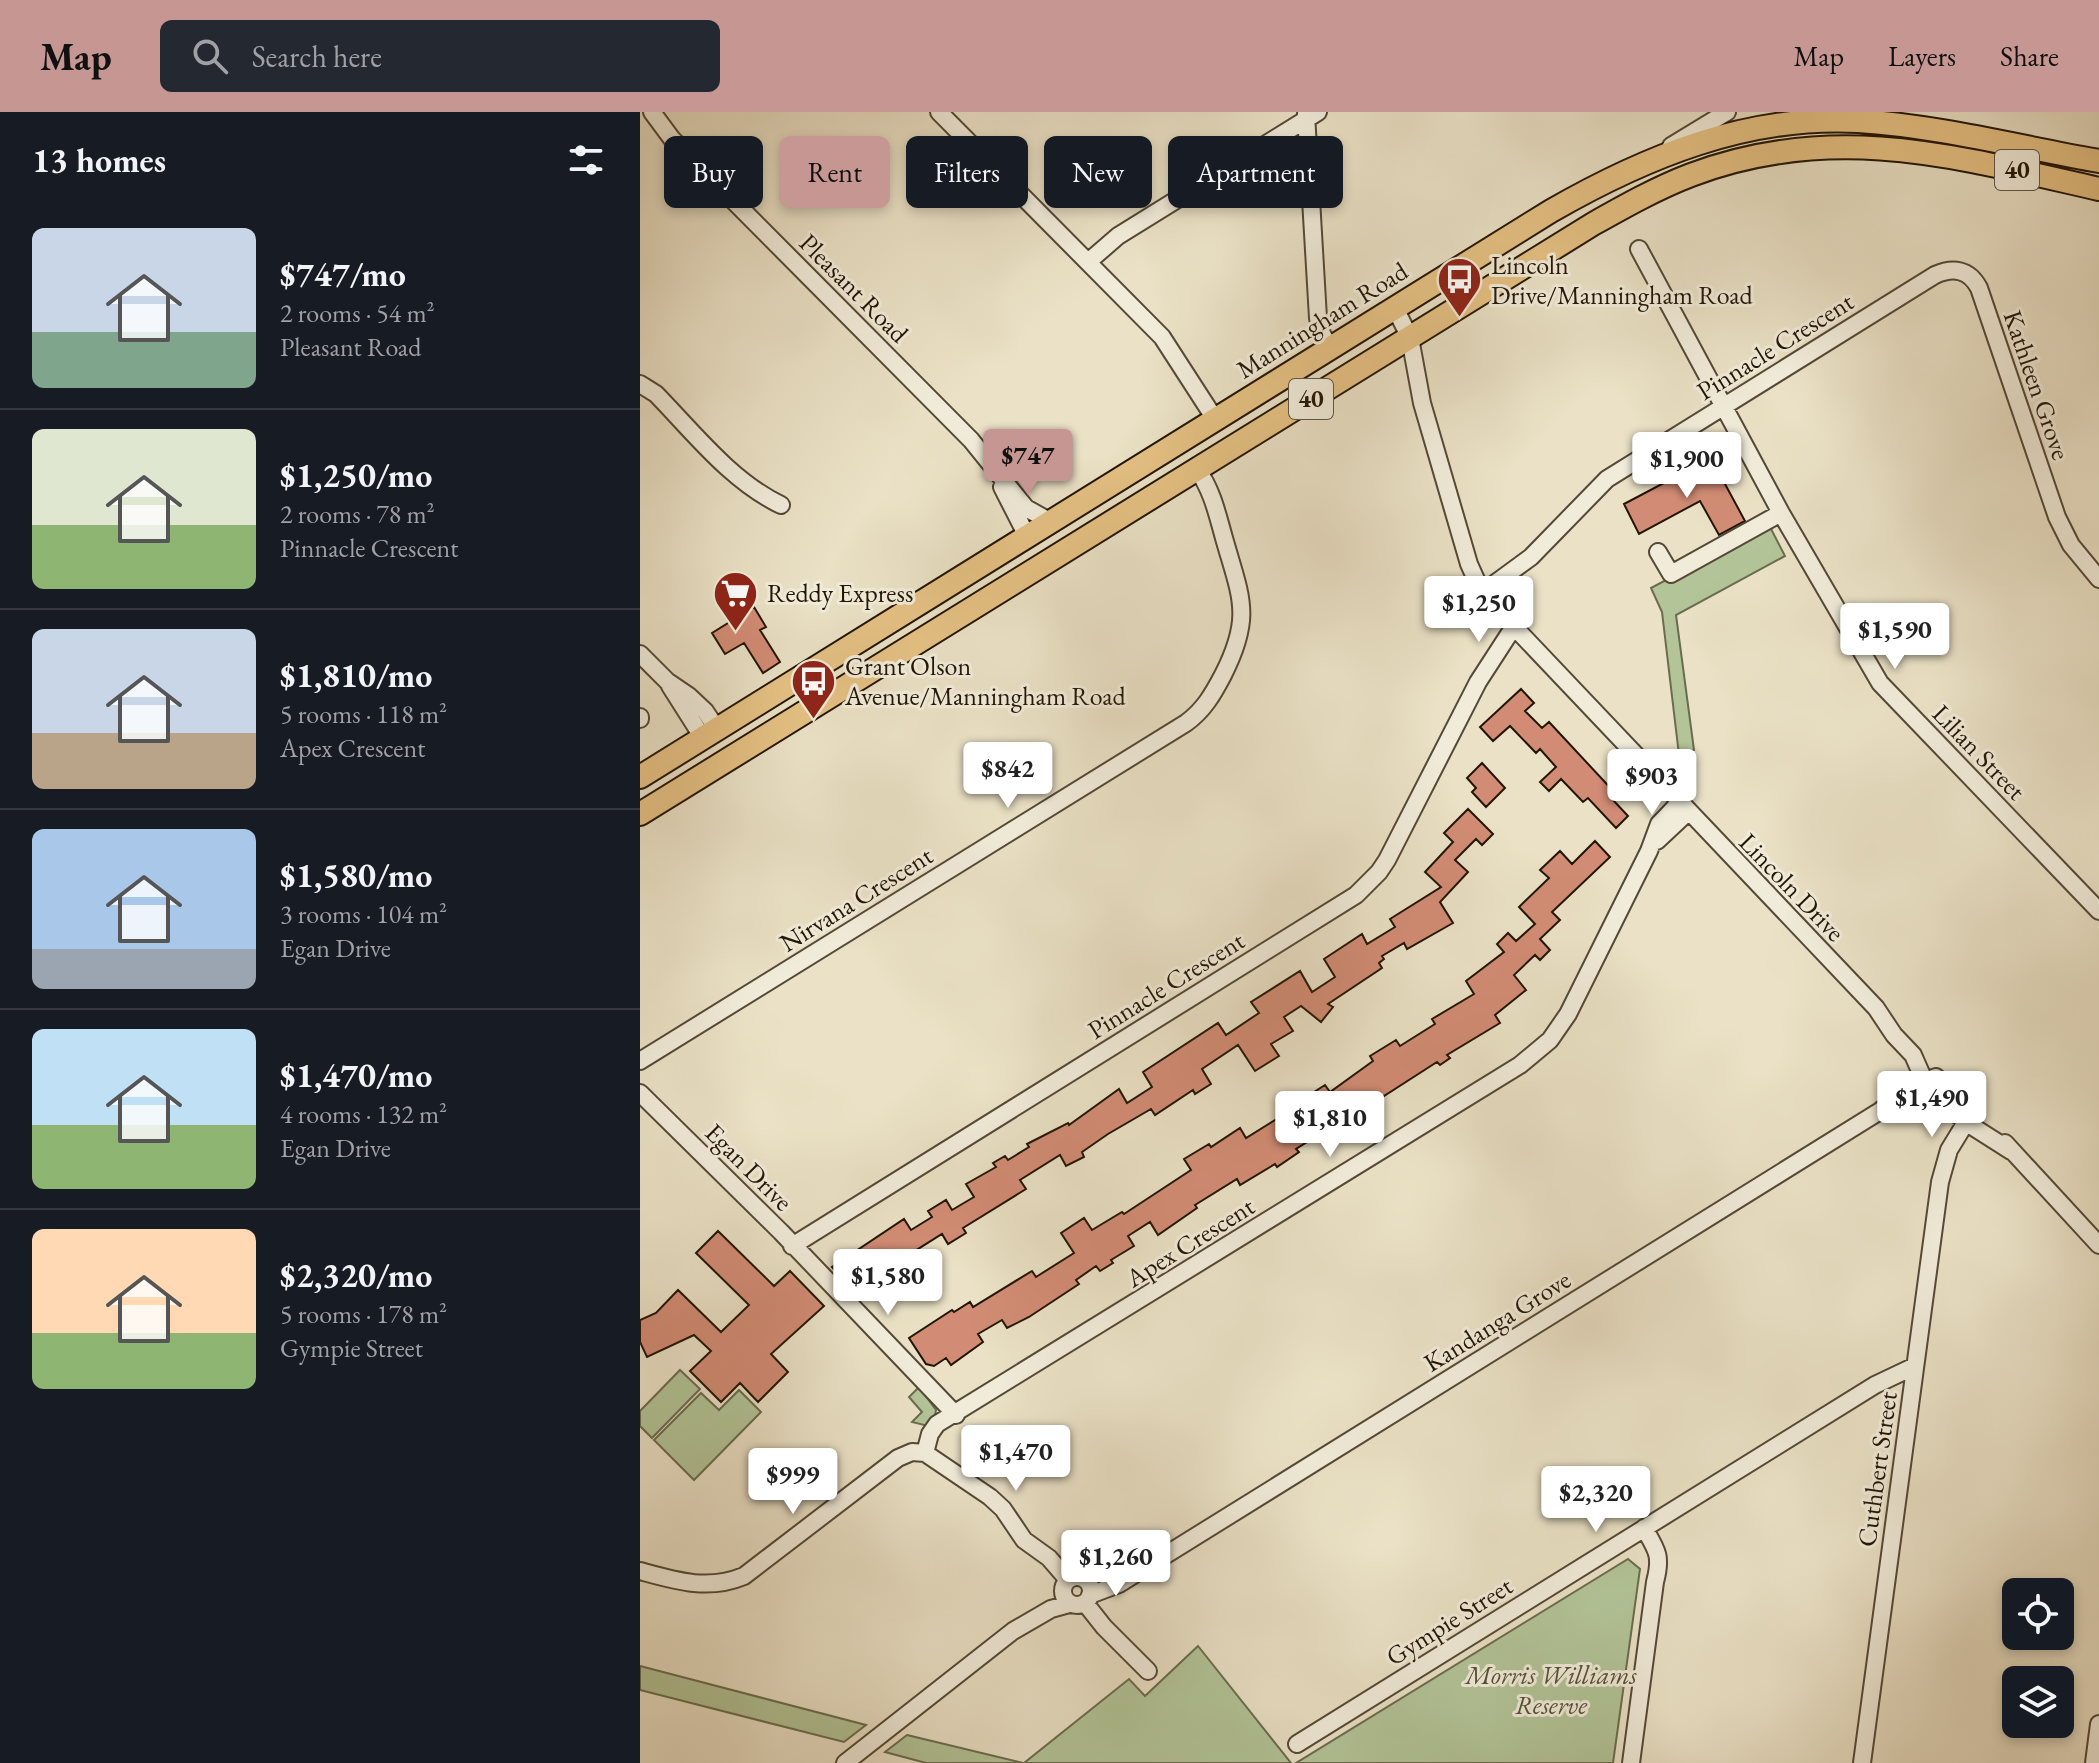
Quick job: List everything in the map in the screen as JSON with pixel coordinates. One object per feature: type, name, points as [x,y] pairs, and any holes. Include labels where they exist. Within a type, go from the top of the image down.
[{"type":"main road","name":"Manningham Road","points":[[640,777],[1551,211],[1638,165],[1734,133],[1851,117],[2099,161]]},
{"type":"main road","name":"40","points":[[640,814],[1593,224],[1695,173],[1748,158],[1808,149],[1873,146],[1965,158],[2099,189]]},
{"type":"main road","points":[[1027,536],[1046,543],[1109,508],[1162,491]]},
{"type":"main road","points":[[710,733],[725,762]]},
{"type":"street","name":"Pleasant Road","points":[[652,112],[670,136]]},
{"type":"street","points":[[939,112],[1162,337],[1215,419]]},
{"type":"street","points":[[1638,165],[1727,112]]},
{"type":"street","points":[[1088,262],[1118,236],[1310,114]]},
{"type":"street","points":[[1310,114],[1318,318],[1330,348]]},
{"type":"street","name":"Pleasant Road","points":[[640,116],[668,136]]},
{"type":"street","name":"Pleasant Road","points":[[741,208],[971,440],[1026,508],[1051,522]]},
{"type":"street","name":"Lilian Street","points":[[1639,249],[1781,513],[1880,683],[2099,911]]},
{"type":"street","name":"Pinnacle Crescent","points":[[1486,599],[1607,479],[1724,405],[1943,271],[1963,271],[1979,288]]},
{"type":"street","name":"Kathleen Grove","points":[[1979,288],[2060,524],[2079,557],[2099,579]]},
{"type":"street","name":"Lincoln Drive","points":[[1395,308],[1469,564],[1486,599],[1876,1008],[1917,1044],[1929,1081],[1966,1119],[1992,1127],[2099,1245]]},
{"type":"street","points":[[640,384],[656,394],[738,477],[781,505]]},
{"type":"street","name":"Nirvana Crescent","points":[[640,1061],[1202,710],[1237,648],[1242,616],[1237,586],[1210,491],[1197,469]]},
{"type":"street","name":"Pleasant Road","points":[[997,474],[1027,536]]},
{"type":"street","points":[[1658,552],[1671,574],[1781,513]]},
{"type":"street","name":"Pinnacle Crescent","points":[[792,1246],[1356,895],[1387,860],[1478,682],[1485,659],[1509,624]]},
{"type":"street","points":[[640,654],[710,733]]},
{"type":"street","name":"Apex Crescent","points":[[956,1415],[1531,1058],[1550,1040],[1568,1014],[1649,851],[1659,824],[1683,807]]},
{"type":"street","name":"Kandanga Grove","points":[[845,1763],[1013,1631],[1077,1592],[1139,1571],[1880,1111],[1908,1089],[1929,1081]]},
{"type":"street","name":"Egan Drive","points":[[640,1093],[956,1415]]},
{"type":"street","name":"Cuthbert Street","points":[[1862,1763],[1940,1182],[1949,1150],[1966,1119]]},
{"type":"street","name":"Gympie Street","points":[[1297,1744],[1875,1385],[1915,1366]]},
{"type":"street","points":[[925,1453],[956,1415]]},
{"type":"street","points":[[640,1571],[678,1582],[707,1585],[744,1576],[898,1458],[912,1452],[925,1453],[998,1503],[1024,1540],[1049,1558],[1104,1627],[1148,1671]]},
{"type":"street","points":[[1631,1763],[1660,1556],[1639,1531]]},
{"type":"street","points":[[2094,1763],[2099,1724]]},
{"type":"green space","points":[[1769,525],[1785,556],[1676,615],[1694,750],[1679,755],[1662,612],[1651,588]]},
{"type":"green space","points":[[680,1370],[700,1389],[652,1438],[640,1426],[640,1411]]},
{"type":"green space","points":[[919,1387],[936,1410],[934,1420],[928,1426],[912,1422],[922,1412],[909,1397]]},
{"type":"green space","points":[[739,1390],[761,1412],[694,1480],[654,1440],[701,1393],[719,1410]]},
{"type":"green space","name":"Morris Williams Reserve","points":[[1628,1559],[1640,1569],[1613,1763],[1296,1763]]},
{"type":"green space","points":[[1198,1646],[1291,1763],[1024,1763],[1129,1679],[1145,1696]]},
{"type":"green space","points":[[640,1666],[866,1725],[844,1742],[640,1690]]},
{"type":"green space","points":[[907,1735],[1023,1763],[926,1763],[885,1752]]},
{"type":"building","points":[[1711,458],[1745,521],[1719,535],[1700,501],[1639,534],[1624,504]]},
{"type":"building","name":"Reddy Express","points":[[754,607],[766,627],[760,630],[780,662],[763,673],[744,643],[725,654],[712,633]]},
{"type":"building","points":[[1521,689],[1534,703],[1525,711],[1542,728],[1549,722],[1617,795],[1613,800],[1628,816],[1616,828],[1588,798],[1583,802],[1561,779],[1549,791],[1540,782],[1556,767],[1540,749],[1536,753],[1510,726],[1493,741],[1480,727]]},
{"type":"building","points":[[1482,763],[1505,788],[1486,807],[1472,792],[1476,788],[1467,778]]},
{"type":"building","points":[[1468,809],[1493,834],[1482,845],[1476,839],[1455,860],[1468,872],[1440,902],[1453,923],[1407,949],[1404,943],[1382,956],[1384,959],[1379,963],[1382,968],[1328,1004],[1333,1007],[1321,1022],[1301,1006],[1284,1017],[1293,1031],[1271,1044],[1279,1056],[1255,1071],[1238,1045],[1202,1069],[1211,1084],[1195,1094],[1193,1090],[1155,1115],[1151,1109],[1108,1134],[1082,1152],[1084,1157],[1066,1166],[1060,1155],[1020,1180],[1026,1189],[963,1228],[966,1233],[948,1244],[942,1234],[872,1278],[867,1271],[846,1284],[832,1267],[904,1219],[911,1230],[932,1217],[928,1211],[946,1200],[952,1210],[974,1197],[966,1184],[996,1167],[993,1163],[1005,1156],[1008,1160],[1029,1147],[1027,1144],[1069,1125],[1119,1089],[1127,1103],[1152,1087],[1143,1072],[1218,1023],[1226,1035],[1259,1013],[1251,1002],[1300,971],[1312,992],[1335,977],[1324,959],[1362,934],[1367,944],[1395,927],[1390,919],[1441,887],[1425,872],[1453,842],[1444,833]]},
{"type":"building","points":[[1595,841],[1610,857],[1552,912],[1560,920],[1540,939],[1550,950],[1540,960],[1535,955],[1514,975],[1526,990],[1495,1015],[1500,1023],[1447,1055],[1450,1058],[1440,1065],[1437,1062],[1296,1149],[1299,1152],[1277,1167],[1275,1164],[1240,1185],[1237,1179],[1195,1205],[1197,1208],[1158,1235],[1150,1222],[1128,1236],[1134,1246],[1111,1260],[1113,1263],[1100,1271],[1096,1266],[1076,1280],[1079,1284],[1029,1317],[1007,1328],[1002,1320],[978,1334],[983,1342],[951,1365],[946,1358],[934,1366],[926,1364],[909,1338],[952,1310],[954,1312],[970,1302],[973,1307],[1032,1271],[1036,1277],[1074,1253],[1061,1233],[1084,1218],[1092,1230],[1122,1212],[1124,1214],[1191,1170],[1184,1159],[1209,1144],[1211,1147],[1240,1128],[1246,1138],[1325,1085],[1330,1092],[1373,1061],[1370,1056],[1396,1040],[1400,1046],[1435,1024],[1432,1019],[1474,994],[1466,981],[1504,952],[1497,944],[1508,933],[1516,941],[1535,924],[1519,907],[1549,878],[1540,870],[1560,851],[1572,864]]},
{"type":"building","points":[[718,1231],[774,1286],[790,1271],[824,1306],[771,1354],[788,1372],[758,1402],[740,1383],[721,1402],[690,1371],[711,1351],[694,1335],[647,1357],[640,1342],[640,1320],[656,1313],[678,1290],[721,1332],[749,1305],[696,1253]]},
{"type":"place","name":"Lincoln Drive/Manningham Road","points":[[1460,319]]},
{"type":"place","name":"Reddy Express","points":[[736,632]]},
{"type":"place","name":"Grant Olson Avenue/Manningham Road","points":[[814,720]]}]
